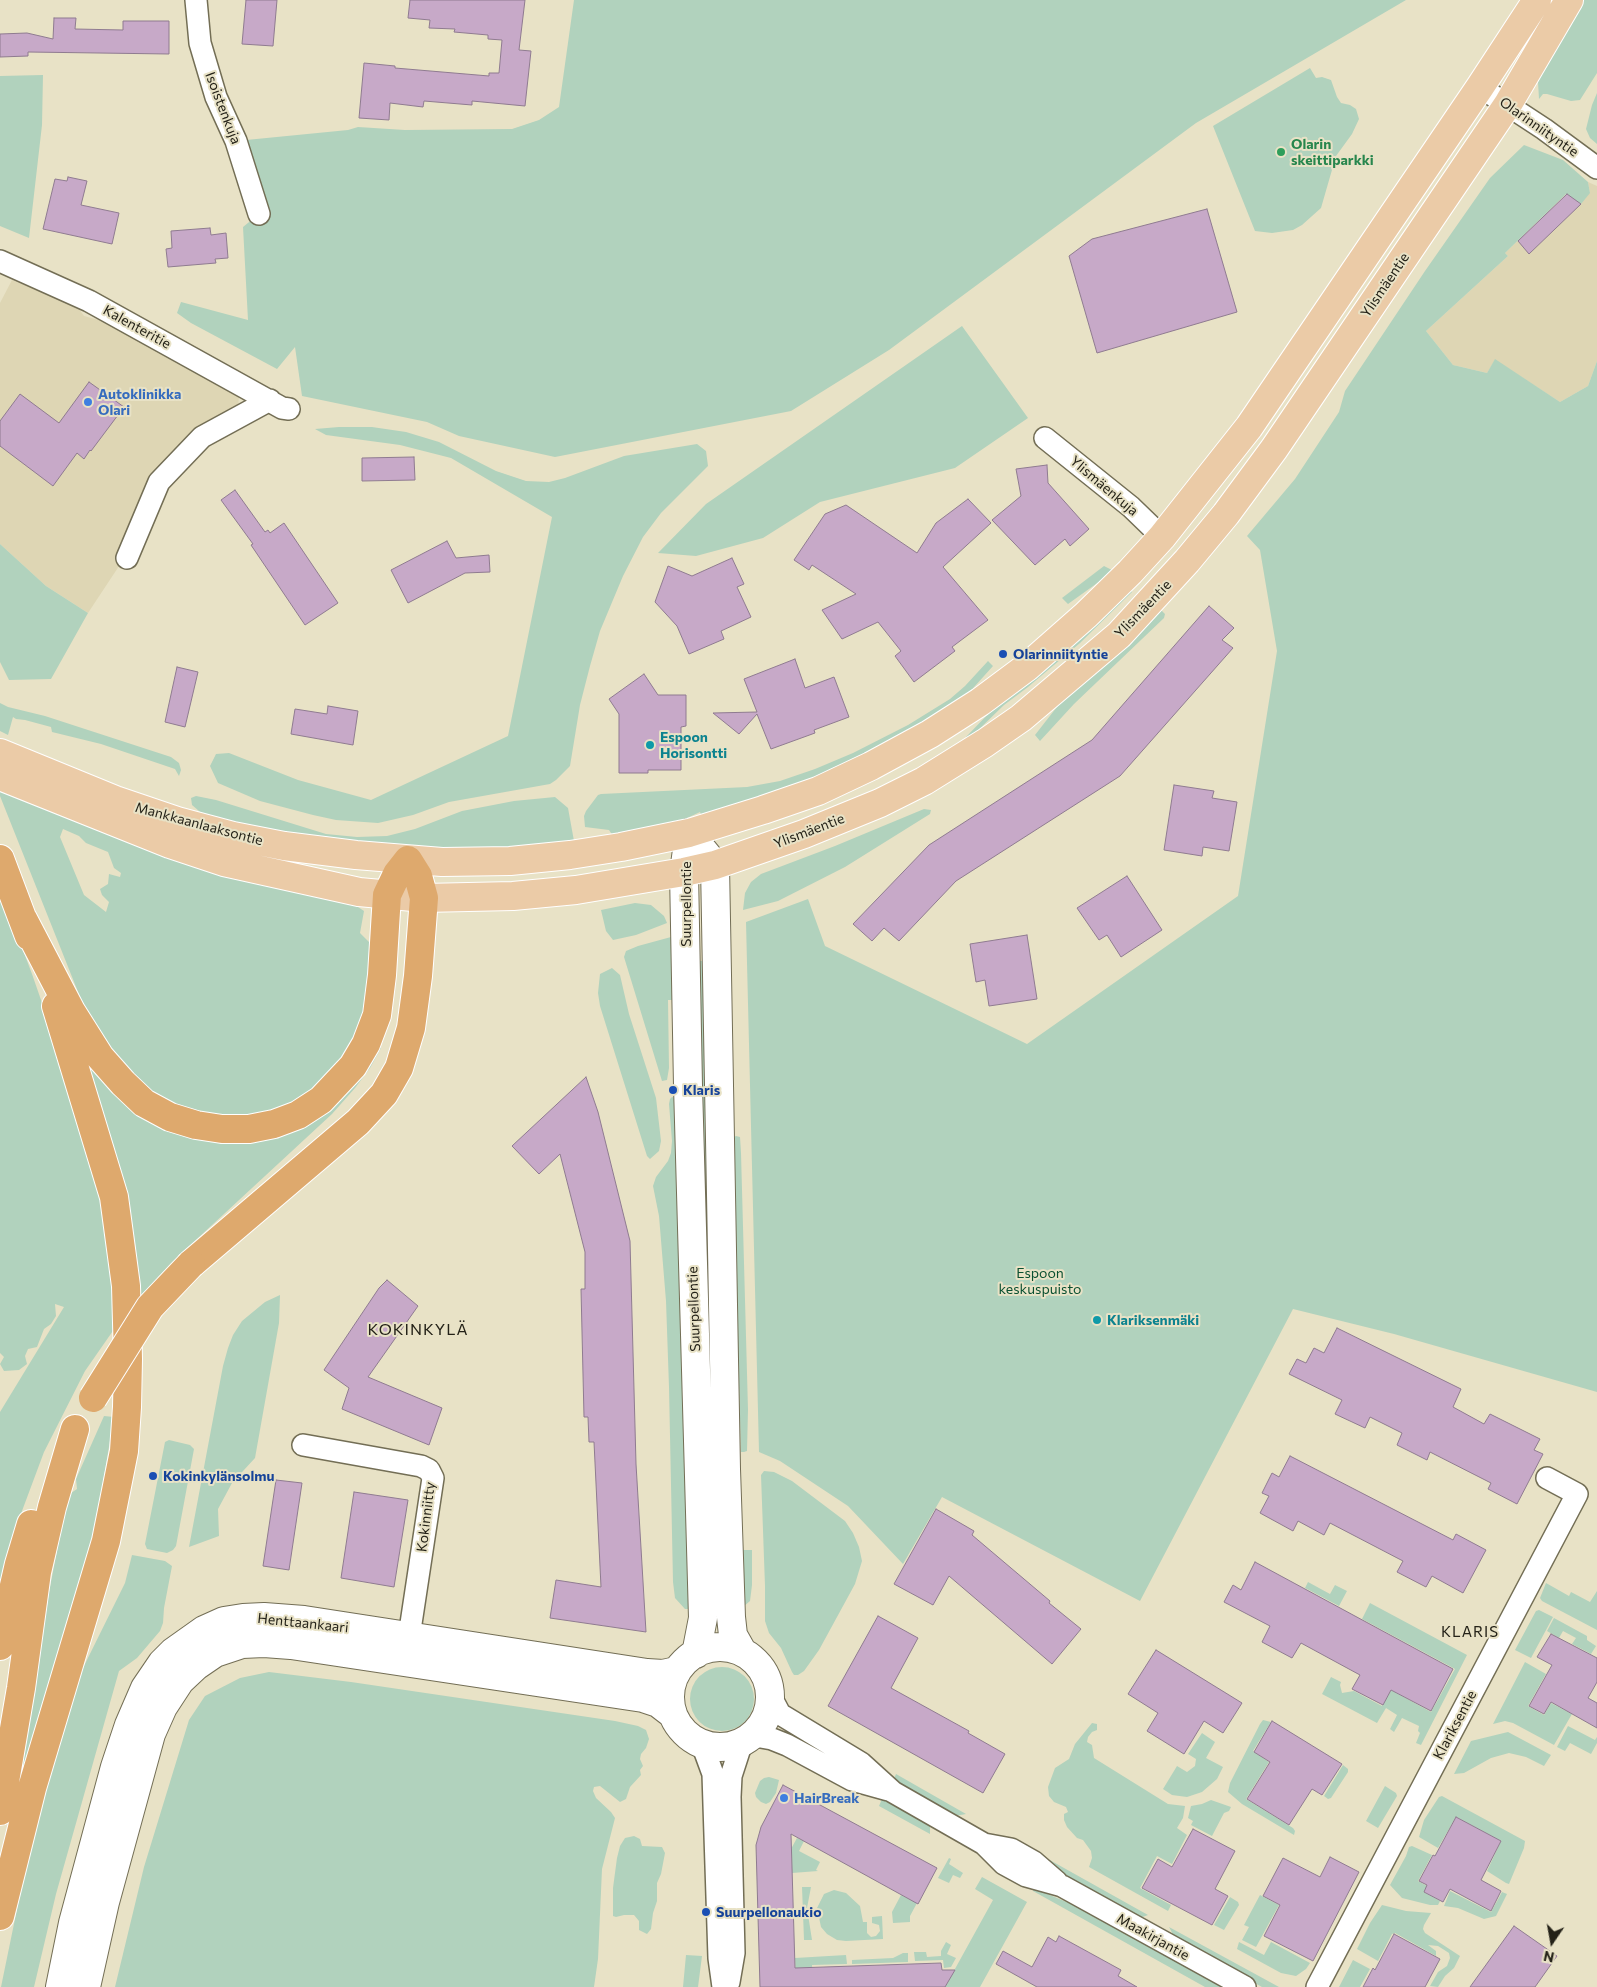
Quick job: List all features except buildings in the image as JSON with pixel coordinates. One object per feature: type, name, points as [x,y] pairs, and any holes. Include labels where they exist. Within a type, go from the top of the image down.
[{"type":"highway","points":[[0,859],[61,1021],[114,1198],[126,1286],[128,1368],[124,1451],[106,1541],[32,1788],[0,1916]]},
{"type":"highway","points":[[0,1646],[19,1564],[36,1504],[53,1461],[75,1429],[150,1307],[191,1264],[358,1122],[384,1094],[399,1068],[411,1028],[418,976],[424,898],[418,876],[408,860],[397,874],[387,896],[382,976],[377,1015],[366,1044],[353,1066],[321,1100],[298,1115],[274,1124],[249,1129],[222,1129],[196,1126],[170,1117],[144,1102],[130,1090],[100,1057],[71,1011],[23,919]]},
{"type":"highway","points":[[0,1810],[21,1688],[37,1572],[52,1508],[75,1429]]},
{"type":"main road","points":[[408,860],[442,862],[510,861],[570,855],[690,833],[818,791],[871,766],[930,734],[980,702],[1027,667],[1130,572],[1162,536],[1249,427],[1537,0]]},
{"type":"main road","name":"Ylismäentie","points":[[387,896],[424,898],[513,896],[625,883],[715,865],[812,831],[880,803],[924,781],[985,743],[1020,718],[1119,635],[1187,561],[1226,514],[1263,464],[1508,104],[1569,0]]},
{"type":"main road","name":"Mankkaanlaaksontie","points":[[0,753],[64,792],[170,844],[224,862],[358,892],[387,896]]},
{"type":"main road","name":"Mankkaanlaaksontie","points":[[0,776],[151,812],[233,836],[293,847],[408,860]]},
{"type":"main road","name":"Suurpellontie","points":[[690,833],[715,865],[726,1469],[731,1618],[733,1635],[742,1651]]},
{"type":"main road","name":"Suurpellontie","points":[[686,1663],[703,1618],[684,872],[690,833]]},
{"type":"main road","name":"Henttaankaari","points":[[60,1987],[73,1923],[115,1767],[129,1725],[145,1688],[162,1663],[173,1652],[204,1630],[224,1621],[264,1617],[304,1620],[407,1649],[643,1698],[658,1703],[671,1713]]},
{"type":"main road","name":"Henttaankaari","points":[[86,1987],[105,1902],[151,1734],[163,1707],[180,1681],[196,1666],[215,1653],[242,1644],[264,1643],[407,1649],[662,1674],[686,1663]]},
{"type":"main road","points":[[725,1647],[742,1651],[763,1670],[769,1684],[771,1697],[768,1714],[748,1740],[723,1747],[702,1744],[688,1736],[671,1713],[669,1698],[686,1663],[710,1648],[725,1647]]},
{"type":"street","name":"Isoistenkuja","points":[[196,0],[200,43],[216,97],[236,141],[259,214]]},
{"type":"street","name":"Olarinniityntie","points":[[1480,87],[1508,104],[1597,168]]},
{"type":"street","name":"Kalenteritie","points":[[0,261],[89,301],[282,408],[289,409]]},
{"type":"street","points":[[127,558],[159,482],[202,437],[270,400]]},
{"type":"street","name":"Ylismäenkuja","points":[[1045,438],[1131,507],[1162,536]]},
{"type":"street","name":"Kokinniitty","points":[[303,1445],[421,1466],[429,1470],[433,1478],[407,1649]]},
{"type":"street","name":"Klariksentie","points":[[1317,1987],[1577,1494],[1546,1478]]},
{"type":"street","name":"Maakirjantie","points":[[771,1697],[780,1714],[862,1763],[893,1792],[984,1844],[1011,1850],[1034,1862],[1062,1886],[1245,1987]]},
{"type":"street","name":"Maakirjantie","points":[[748,1740],[772,1739],[852,1780],[893,1792]]},
{"type":"street","points":[[729,1987],[734,1953],[731,1776],[748,1740]]},
{"type":"street","points":[[702,1744],[712,1774],[719,1958],[723,1987]]},
{"type":"shaded area","points":[[1588,182],[1597,186],[1597,361],[1588,386],[1560,402],[1495,360],[1487,373],[1453,365],[1426,331],[1508,256],[1505,253],[1567,194],[1590,193]]},
{"type":"shaded area","points":[[12,280],[77,306],[84,316],[110,323],[239,395],[238,409],[179,452],[125,557],[88,613],[46,586],[0,544],[0,303]]},
{"type":"green space","points":[[574,0],[1406,0],[1196,123],[889,350],[791,411],[555,457],[459,436],[427,422],[302,396],[295,347],[277,369],[191,323],[177,313],[181,302],[248,320],[243,227],[259,214],[236,141],[348,130],[358,127],[405,130],[512,129],[539,120],[559,107]]},
{"type":"green space","points":[[1583,0],[1597,0],[1597,73],[1580,100],[1571,101],[1547,94],[1543,94],[1539,99],[1538,82],[1542,73],[1567,21]]},
{"type":"green space","name":"Olarin skeittiparkki","points":[[1310,68],[1316,78],[1322,77],[1331,80],[1341,103],[1356,109],[1359,119],[1352,134],[1336,156],[1321,208],[1302,225],[1293,230],[1272,233],[1255,231],[1213,126]]},
{"type":"green space","points":[[43,75],[42,125],[29,238],[0,226],[0,76]]},
{"type":"green space","points":[[1597,93],[1597,144],[1590,138],[1586,129]]},
{"type":"green space","name":"Espoon keskuspuisto","points":[[1524,145],[1563,160],[1588,182],[1590,193],[1581,204],[1566,194],[1505,253],[1508,256],[1426,331],[1453,365],[1487,373],[1495,359],[1560,402],[1588,386],[1597,361],[1597,1392],[1394,1334],[1293,1309],[1140,1601],[942,1497],[903,1564],[848,1506],[780,1461],[759,1452],[746,922],[808,899],[825,946],[1027,1044],[1238,896],[1277,651],[1260,550],[1247,536],[1295,479],[1339,412],[1345,391],[1490,178]]},
{"type":"green space","points":[[962,326],[1028,418],[955,468],[820,502],[763,538],[696,556],[658,553],[706,504]]},
{"type":"green space","points":[[372,427],[406,432],[439,442],[496,471],[526,481],[549,482],[565,478],[624,456],[697,444],[706,451],[708,466],[661,513],[643,537],[623,576],[600,631],[590,666],[580,705],[570,766],[550,784],[449,802],[413,815],[378,823],[336,820],[313,815],[260,801],[218,783],[210,766],[216,754],[229,753],[298,780],[371,800],[508,736],[552,517],[451,458],[400,445],[326,435],[315,429]]},
{"type":"green space","points":[[0,544],[46,586],[88,613],[51,679],[9,680],[0,662]]},
{"type":"green space","points":[[1104,566],[1114,571],[1068,604],[1062,598]]},
{"type":"green space","points":[[1130,589],[1132,592],[1080,643],[1004,705],[968,740],[966,737],[991,711]]},
{"type":"green space","points":[[1160,609],[1165,614],[1164,618],[1074,704],[1040,741],[1035,735],[1060,703],[1111,658]]},
{"type":"green space","points":[[988,661],[993,666],[966,696],[925,723],[838,769],[786,789],[702,817],[700,812],[685,819],[613,836],[609,830],[585,827],[584,816],[586,811],[598,795],[601,794],[747,787],[780,781],[815,769],[853,753],[908,725],[950,699]]},
{"type":"green space","points":[[0,703],[171,757],[179,763],[181,770],[179,776],[175,769],[101,744],[52,732],[51,727],[13,717],[8,735],[0,731]]},
{"type":"green space","points":[[0,791],[163,856],[253,883],[352,903],[364,911],[360,933],[371,944],[369,1003],[349,1054],[317,1088],[274,1112],[225,1119],[172,1105],[148,1091],[106,1047],[86,1012],[0,796]],"holes":[[[63,829],[79,836],[86,843],[108,852],[114,868],[121,873],[120,877],[109,874],[108,884],[100,889],[102,895],[109,902],[106,912],[84,895],[60,837]]]},
{"type":"green space","points":[[196,796],[216,800],[326,834],[357,837],[387,836],[415,829],[462,811],[514,801],[555,797],[568,808],[574,841],[493,849],[421,849],[293,835],[206,817],[192,805],[191,798]]},
{"type":"green space","points":[[924,809],[931,810],[930,814],[845,867],[778,901],[743,910],[745,893],[751,882],[761,874]]},
{"type":"green space","points":[[0,889],[75,1098],[93,1159],[110,1239],[117,1325],[85,1371],[44,1452],[22,1511],[0,1597],[0,1412],[64,1307],[55,1304],[56,1316],[51,1324],[44,1329],[37,1347],[28,1349],[25,1356],[27,1364],[19,1370],[4,1371],[0,1364],[4,1357],[0,1353]]},
{"type":"green space","points":[[635,903],[651,905],[664,916],[667,923],[636,935],[613,940],[606,931],[601,910]]},
{"type":"green space","points":[[671,937],[674,940],[675,1000],[668,1000],[669,1068],[667,1080],[662,1081],[624,957],[626,951]]},
{"type":"green space","points":[[698,961],[705,961],[722,1601],[714,1601]]},
{"type":"green space","points":[[612,968],[620,975],[629,1014],[656,1098],[661,1141],[659,1151],[650,1159],[647,1156],[600,1006],[598,993],[600,974]]},
{"type":"green space","points":[[376,1047],[381,1048],[370,1068],[332,1114],[171,1263],[137,1300],[89,1070],[94,1068],[119,1098],[144,1118],[171,1132],[200,1140],[233,1143]]},
{"type":"green space","points":[[672,1097],[676,1098],[691,1606],[689,1609],[685,1609],[675,1598],[673,1582],[666,1301],[659,1216],[653,1186],[656,1177],[668,1161],[671,1153],[669,1104]]},
{"type":"green space","points":[[734,1137],[740,1137],[741,1153],[748,1410],[747,1451],[744,1452],[741,1452],[732,1150]]},
{"type":"green space","points":[[280,1295],[279,1323],[255,1458],[232,1483],[218,1509],[219,1536],[189,1547],[228,1348],[233,1335],[242,1321],[265,1302]]},
{"type":"green space","points":[[104,1416],[114,1417],[95,1530],[18,1797],[49,1592],[65,1510],[71,1493],[77,1489],[76,1479]]},
{"type":"green space","points":[[169,1440],[190,1445],[194,1449],[176,1546],[167,1553],[147,1549],[145,1544],[165,1442]]},
{"type":"green space","points":[[764,1471],[774,1472],[792,1481],[845,1521],[859,1547],[862,1561],[855,1584],[819,1650],[804,1671],[798,1675],[794,1675],[792,1672],[781,1648],[769,1633],[765,1621],[761,1475]]},
{"type":"green space","points":[[743,1550],[752,1550],[752,1585],[750,1601],[743,1607],[741,1587]]},
{"type":"green space","points":[[132,1555],[165,1561],[172,1566],[163,1623],[160,1631],[137,1658],[119,1671],[56,1894],[34,1987],[1,1987],[23,1880],[46,1787],[70,1704],[83,1668],[125,1583]]},
{"type":"green space","points":[[1308,1582],[1330,1594],[1335,1585],[1347,1591],[1339,1606],[1305,1588]]},
{"type":"green space","points":[[1546,1583],[1569,1596],[1571,1592],[1590,1602],[1597,1591],[1597,1630],[1542,1601],[1540,1598]]},
{"type":"green space","points":[[1370,1603],[1467,1655],[1421,1745],[1416,1743],[1420,1733],[1418,1731],[1419,1726],[1402,1718],[1394,1732],[1390,1729],[1397,1715],[1386,1708],[1377,1723],[1322,1694],[1331,1677],[1341,1682],[1342,1693],[1354,1691],[1382,1706],[1391,1690],[1431,1712],[1455,1669],[1362,1619]]},
{"type":"green space","points":[[1539,1610],[1553,1617],[1531,1658],[1515,1650],[1536,1611]]},
{"type":"green space","points":[[1554,1618],[1587,1636],[1587,1640],[1596,1646],[1591,1654],[1572,1644],[1576,1638],[1563,1631],[1559,1638],[1547,1631]]},
{"type":"green space","points":[[1525,1662],[1546,1674],[1528,1706],[1544,1715],[1551,1703],[1572,1714],[1554,1745],[1513,1723],[1505,1721],[1493,1724]]},
{"type":"green space","points":[[722,1667],[740,1673],[748,1681],[754,1699],[748,1717],[740,1725],[722,1731],[704,1725],[696,1717],[690,1699],[696,1681],[704,1673]]},
{"type":"green space","points":[[269,1672],[351,1682],[615,1721],[638,1726],[646,1730],[649,1739],[646,1748],[641,1754],[640,1759],[643,1766],[640,1770],[641,1775],[630,1787],[626,1799],[620,1802],[600,1786],[594,1787],[593,1791],[596,1798],[615,1818],[602,1869],[598,1959],[594,1987],[115,1987],[144,1867],[189,1720],[205,1696],[240,1678]]},
{"type":"green space","points":[[1263,1720],[1271,1722],[1253,1751],[1269,1762],[1246,1799],[1293,1828],[1295,1831],[1294,1835],[1242,1804],[1228,1792],[1230,1783]]},
{"type":"green space","points":[[1092,1723],[1097,1724],[1097,1730],[1092,1732],[1087,1742],[1092,1745],[1094,1758],[1168,1804],[1185,1806],[1183,1818],[1177,1828],[1187,1835],[1172,1864],[1157,1856],[1140,1888],[1171,1905],[1168,1911],[1089,1867],[1092,1858],[1091,1851],[1083,1840],[1077,1838],[1067,1827],[1064,1820],[1064,1814],[1068,1812],[1066,1807],[1054,1802],[1049,1796],[1048,1787],[1055,1768],[1069,1759],[1075,1744]]},
{"type":"green space","points":[[1568,1726],[1595,1740],[1597,1737],[1597,1743],[1591,1754],[1570,1743],[1565,1751],[1557,1747]]},
{"type":"green space","points":[[1508,1732],[1551,1755],[1544,1766],[1526,1757],[1509,1753],[1491,1758],[1464,1773],[1454,1774],[1471,1741]]},
{"type":"green space","points":[[1202,1733],[1215,1742],[1206,1758],[1223,1767],[1217,1779],[1202,1792],[1187,1797],[1172,1795],[1163,1789],[1177,1766],[1187,1772],[1195,1766],[1196,1759],[1188,1754]]},
{"type":"green space","points":[[1343,1765],[1348,1769],[1348,1772],[1331,1798],[1328,1799],[1324,1796]]},
{"type":"green space","points":[[896,1774],[966,1814],[955,1816],[893,1781]]},
{"type":"green space","points":[[769,1777],[779,1780],[776,1793],[770,1802],[766,1804],[756,1797],[755,1793],[760,1781]]},
{"type":"green space","points":[[1385,1786],[1396,1793],[1397,1796],[1378,1828],[1366,1821]]},
{"type":"green space","points":[[1442,1796],[1525,1841],[1524,1848],[1509,1884],[1487,1871],[1501,1841],[1456,1817],[1438,1848],[1419,1837],[1424,1820],[1439,1797]]},
{"type":"green space","points":[[882,1799],[930,1825],[930,1834],[879,1806]]},
{"type":"green space","points":[[1211,1800],[1231,1807],[1229,1811],[1224,1813],[1212,1836],[1191,1825],[1193,1821],[1188,1818],[1191,1806]]},
{"type":"green space","points":[[634,1836],[640,1839],[642,1846],[662,1847],[665,1853],[661,1874],[657,1883],[657,1901],[651,1929],[647,1934],[639,1930],[639,1921],[634,1915],[613,1916],[613,1888],[620,1846],[625,1838]]},
{"type":"green space","points":[[797,1838],[804,1841],[799,1851],[820,1862],[816,1870],[818,1871],[792,1873],[791,1849]]},
{"type":"green space","points":[[1412,1846],[1432,1855],[1418,1881],[1427,1886],[1424,1892],[1440,1901],[1438,1905],[1430,1905],[1402,1898],[1390,1885],[1409,1847]]},
{"type":"green space","points":[[949,1858],[951,1859],[949,1864],[963,1873],[960,1878],[953,1875],[949,1883],[938,1878]]},
{"type":"green space","points":[[1048,1859],[1148,1915],[1137,1919],[1078,1886],[1047,1862]]},
{"type":"green space","points":[[982,1877],[1027,1902],[980,1987],[945,1987],[993,1900],[975,1889]]},
{"type":"green space","points":[[802,1887],[811,1887],[807,1908],[812,1940],[804,1940]]},
{"type":"green space","points":[[1033,1888],[1069,1903],[1222,1987],[1205,1987],[1033,1891]]},
{"type":"green space","points":[[834,1890],[846,1893],[860,1906],[863,1922],[867,1922],[867,1933],[871,1937],[876,1936],[880,1931],[879,1925],[872,1923],[872,1917],[882,1916],[883,1939],[846,1941],[837,1940],[827,1934],[821,1927],[817,1908],[824,1894]]},
{"type":"green space","points":[[1450,1891],[1491,1912],[1502,1892],[1507,1894],[1496,1916],[1484,1919],[1458,1908],[1444,1906]]},
{"type":"green space","points":[[901,1895],[917,1903],[910,1916],[910,1922],[893,1923],[892,1912]]},
{"type":"green space","points":[[1260,1895],[1279,1905],[1256,1947],[1242,1940],[1249,1927],[1244,1925]]},
{"type":"green space","points":[[1230,1897],[1238,1902],[1239,1905],[1224,1930],[1214,1925]]},
{"type":"green space","points":[[1382,1905],[1406,1911],[1431,1913],[1424,1925],[1425,1933],[1460,1956],[1454,1968],[1445,1976],[1438,1987],[1430,1986],[1438,1972],[1447,1966],[1450,1958],[1449,1953],[1438,1946],[1428,1945],[1436,1951],[1436,1956],[1395,1933],[1392,1934],[1378,1961],[1357,1949],[1370,1923]]},
{"type":"green space","points":[[1169,1927],[1279,1987],[1262,1987],[1176,1940]]},
{"type":"green space","points":[[946,1942],[951,1945],[947,1954],[956,1958],[951,1967],[944,1968],[943,1960],[915,1961],[914,1952],[926,1952],[927,1957],[941,1956],[941,1951]]},
{"type":"green space","points":[[1239,1942],[1264,1955],[1271,1942],[1310,1963],[1306,1969],[1296,1976],[1281,1973],[1237,1949]]},
{"type":"green space","points":[[903,1953],[908,1953],[908,1962],[852,1964],[852,1960],[893,1958]]},
{"type":"green space","points":[[686,1955],[702,1956],[698,1987],[683,1987]]},
{"type":"green space","points":[[846,1955],[847,1964],[812,1965],[813,1982],[796,1983],[795,1958]]},
{"type":"green space","points":[[1353,1960],[1370,1969],[1360,1987],[1339,1987]]},
{"type":"place","name":"Olarin skeittiparkki","points":[[1281,152]]},
{"type":"place","name":"Autoklinikka Olari","points":[[88,402]]},
{"type":"place","name":"Olarinniityntie","points":[[1003,654]]},
{"type":"place","name":"Espoon Horisontti","points":[[650,745]]},
{"type":"place","name":"Klaris","points":[[673,1090]]},
{"type":"place","name":"Klariksenmäki","points":[[1097,1320]]},
{"type":"place","name":"Kokinkylänsolmu","points":[[153,1476]]},
{"type":"place","name":"HairBreak","points":[[784,1798]]},
{"type":"place","name":"Suurpellonaukio","points":[[706,1912]]},
{"type":"district","name":"KOKINKYLÄ","points":[[418,1330]]},
{"type":"district","name":"KLARIS","points":[[1470,1632]]}]
